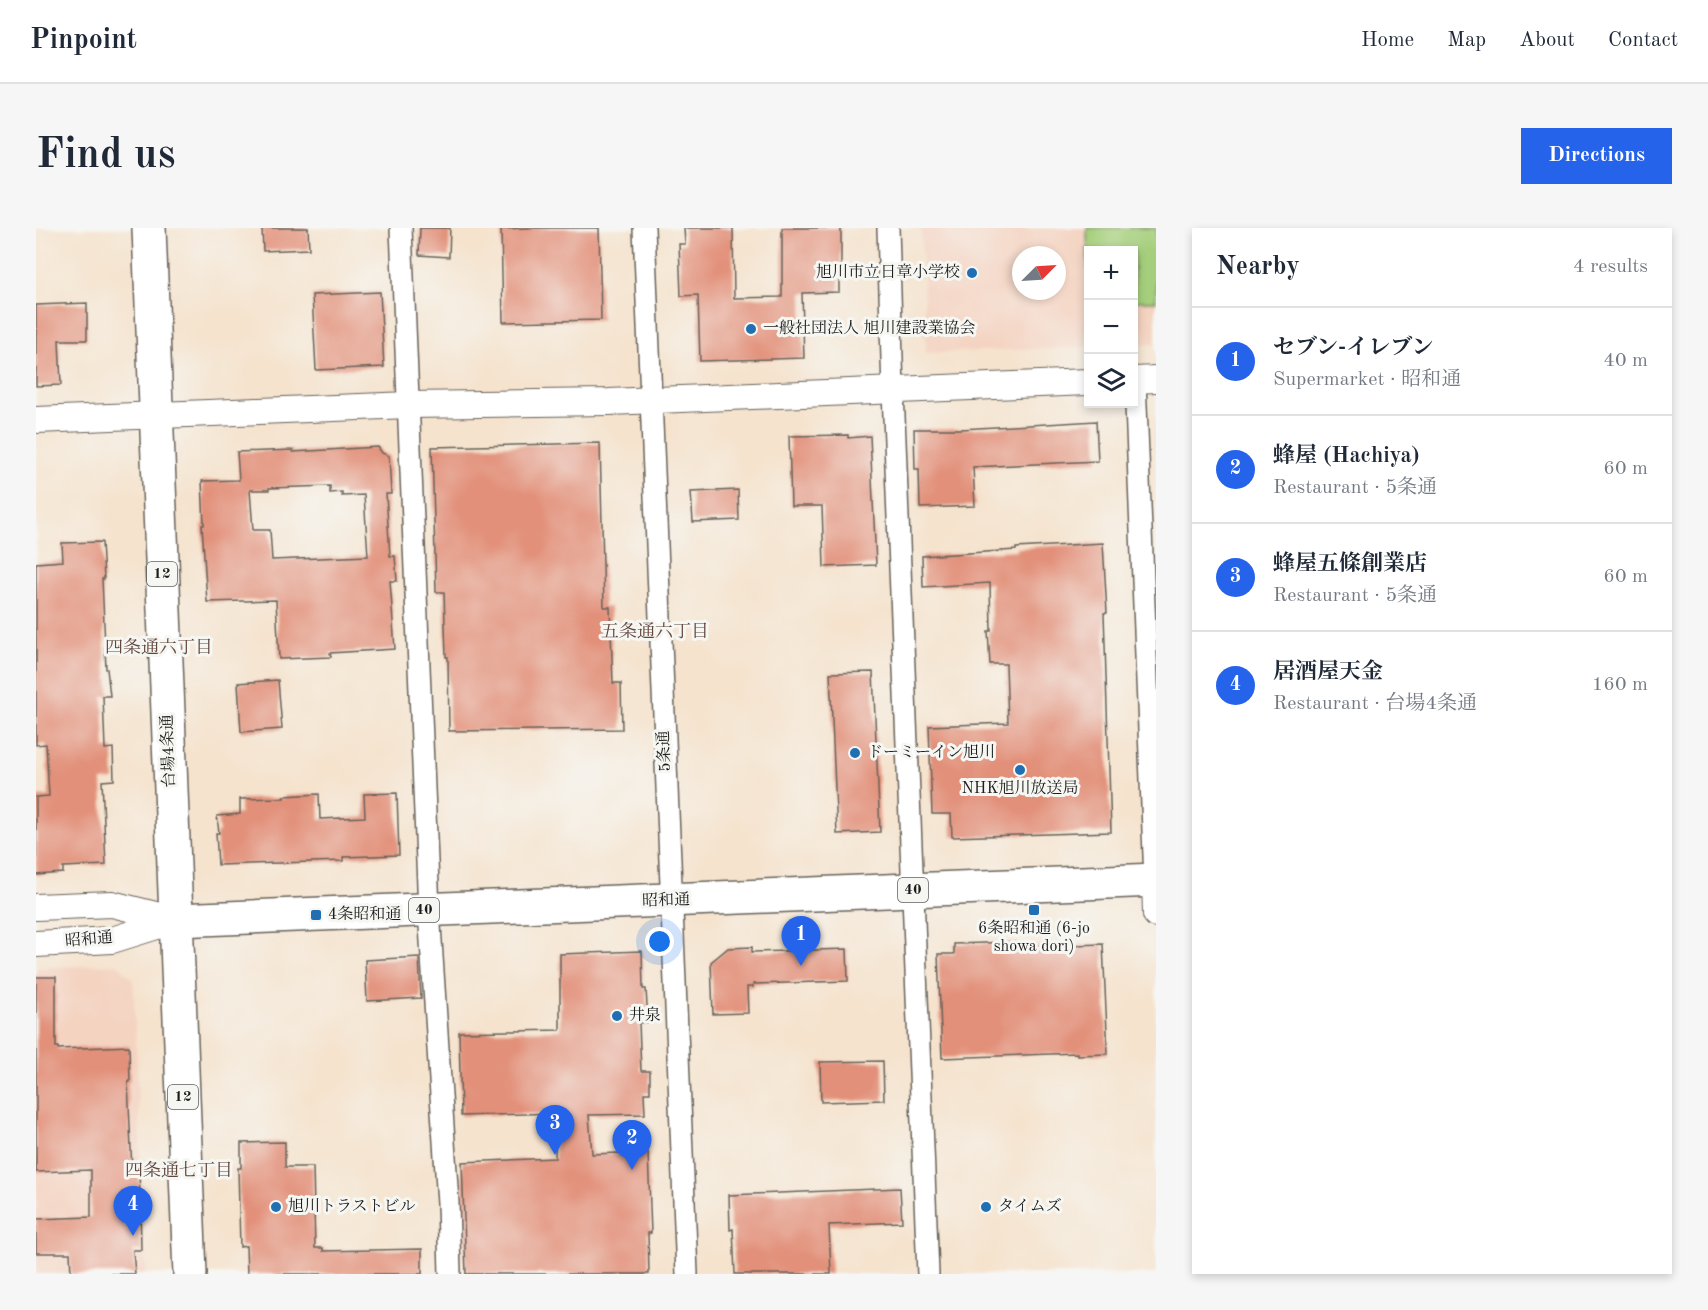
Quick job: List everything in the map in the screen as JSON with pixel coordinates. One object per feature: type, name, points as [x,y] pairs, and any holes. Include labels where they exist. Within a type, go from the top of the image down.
[{"type":"highway","name":"台場4条通","points":[[149,228],[190,1274]]},
{"type":"highway","name":"昭和通","points":[[176,920],[1155,880]]},
{"type":"street","points":[[402,228],[429,910],[448,1203],[450,1274]]},
{"type":"street","name":"5条通","points":[[644,228],[687,1274]]},
{"type":"street","points":[[888,228],[928,1274]]},
{"type":"street","points":[[1142,380],[1156,914]]},
{"type":"street","points":[[36,420],[409,405],[650,400],[1084,382]]},
{"type":"street","name":"昭和通","points":[[36,907],[112,904],[176,920]]},
{"type":"street","name":"昭和通","points":[[36,944],[112,940],[176,920]]},
{"type":"shaded area","name":"旭川市立日章小学校","points":[[921,228],[1156,228],[1156,344],[1138,345],[1138,246],[1084,246],[1084,347],[926,353]]},
{"type":"shaded area","points":[[117,964],[133,979],[146,1274],[36,1274],[36,968]]},
{"type":"green space","points":[[1087,228],[1156,228],[1156,301],[1138,301],[1138,246],[1087,246]]},
{"type":"building","points":[[262,228],[308,228],[309,249],[263,251]]},
{"type":"building","points":[[420,228],[450,228],[449,257],[419,255]]},
{"type":"building","points":[[599,228],[601,320],[503,322],[501,229]]},
{"type":"building","points":[[684,228],[733,228],[734,298],[782,297],[782,228],[841,228],[839,292],[802,293],[804,358],[700,361],[698,295],[681,296],[679,244],[685,244]]},
{"type":"building","points":[[380,292],[384,367],[316,370],[312,295]]},
{"type":"building","points":[[87,303],[87,340],[59,340],[61,385],[36,386],[36,305]]},
{"type":"building","points":[[1096,421],[1098,461],[973,467],[975,506],[920,508],[919,469],[915,469],[914,429],[961,429]]},
{"type":"building","points":[[848,435],[848,438],[870,436],[876,565],[824,567],[822,506],[791,506],[789,436]]},
{"type":"building","points":[[600,443],[604,607],[610,607],[613,683],[621,683],[622,729],[449,731],[444,592],[436,592],[432,447]]},
{"type":"building","points":[[378,447],[382,453],[389,456],[391,494],[386,494],[390,556],[395,556],[397,581],[390,581],[395,649],[330,653],[331,657],[279,659],[276,600],[207,602],[202,525],[204,525],[202,481],[239,480],[237,452],[293,450],[293,452]],"holes":[[[330,486],[330,493],[342,492],[342,496],[364,495],[368,556],[272,560],[270,530],[253,530],[250,490]]]},
{"type":"building","points":[[738,490],[739,520],[693,522],[691,492]]},
{"type":"building","points":[[102,542],[106,669],[110,696],[103,696],[105,749],[113,748],[114,780],[102,781],[106,865],[63,867],[63,873],[36,875],[36,797],[49,796],[46,744],[36,745],[36,563],[63,561],[62,543]]},
{"type":"building","name":"NHK旭川放送局","points":[[1103,543],[1107,613],[1104,613],[1111,832],[952,837],[951,814],[932,814],[929,726],[1008,723],[1006,664],[990,664],[988,631],[991,631],[990,583],[923,587],[922,556]]},
{"type":"building","name":"ドーミーイン旭川","points":[[873,672],[880,832],[837,834],[830,673]]},
{"type":"building","points":[[278,680],[282,729],[241,732],[238,683]]},
{"type":"building","points":[[397,793],[399,855],[343,857],[343,861],[218,865],[217,816],[240,814],[240,799],[319,794],[320,819],[365,817],[364,794]]},
{"type":"building","points":[[1015,942],[1015,947],[1103,944],[1108,1054],[942,1058],[938,954],[954,954],[954,944]]},
{"type":"building","points":[[752,947],[752,952],[847,949],[848,981],[753,984],[753,987],[747,987],[748,1013],[713,1014],[711,962],[728,948]]},
{"type":"building","points":[[642,951],[643,989],[646,989],[648,1022],[639,1023],[641,1071],[650,1071],[650,1093],[644,1093],[645,1114],[589,1115],[592,1154],[648,1152],[651,1233],[648,1233],[649,1274],[466,1274],[462,1162],[555,1158],[556,1113],[461,1116],[459,1032],[560,1030],[560,954]]},
{"type":"building","points":[[419,957],[421,998],[367,1001],[365,960]]},
{"type":"building","points":[[36,977],[56,977],[56,1047],[58,1049],[129,1046],[130,1082],[128,1082],[132,1171],[139,1171],[140,1198],[141,1250],[133,1250],[135,1274],[71,1274],[70,1253],[36,1253],[36,1219],[91,1217],[91,1170],[36,1172]]},
{"type":"building","points":[[883,1061],[884,1100],[821,1102],[820,1062]]},
{"type":"building","points":[[285,1142],[285,1167],[313,1167],[315,1248],[323,1248],[323,1251],[422,1249],[422,1274],[247,1274],[246,1246],[240,1247],[238,1168],[241,1168],[241,1143]]},
{"type":"building","points":[[900,1188],[902,1222],[829,1225],[831,1274],[735,1274],[729,1195]]},
{"type":"place","name":"旭川市立日章小学校","points":[[972,273]]},
{"type":"place","name":"一般社団法人 旭川建設業協会","points":[[751,329]]},
{"type":"place","name":"ドーミーイン旭川","points":[[855,753]]},
{"type":"place","name":"NHK旭川放送局","points":[[1020,770]]},
{"type":"place","name":"6条昭和通 (6-jo showa dori)","points":[[1034,910]]},
{"type":"place","name":"4条昭和通","points":[[316,915]]},
{"type":"place","name":"セブン-イレブン","points":[[801,966]]},
{"type":"place","name":"井泉","points":[[617,1016]]},
{"type":"place","name":"蜂屋五條創業店","points":[[555,1155]]},
{"type":"place","name":"蜂屋 (Hachiya)","points":[[632,1170]]},
{"type":"place","name":"旭川トラストビル","points":[[276,1207]]},
{"type":"place","name":"タイムズ","points":[[986,1207]]},
{"type":"place","name":"居酒屋天金","points":[[133,1236]]},
{"type":"district","name":"五条通六丁目","points":[[655,632]]},
{"type":"district","name":"四条通六丁目","points":[[159,648]]},
{"type":"district","name":"四条通七丁目","points":[[179,1171]]}]
